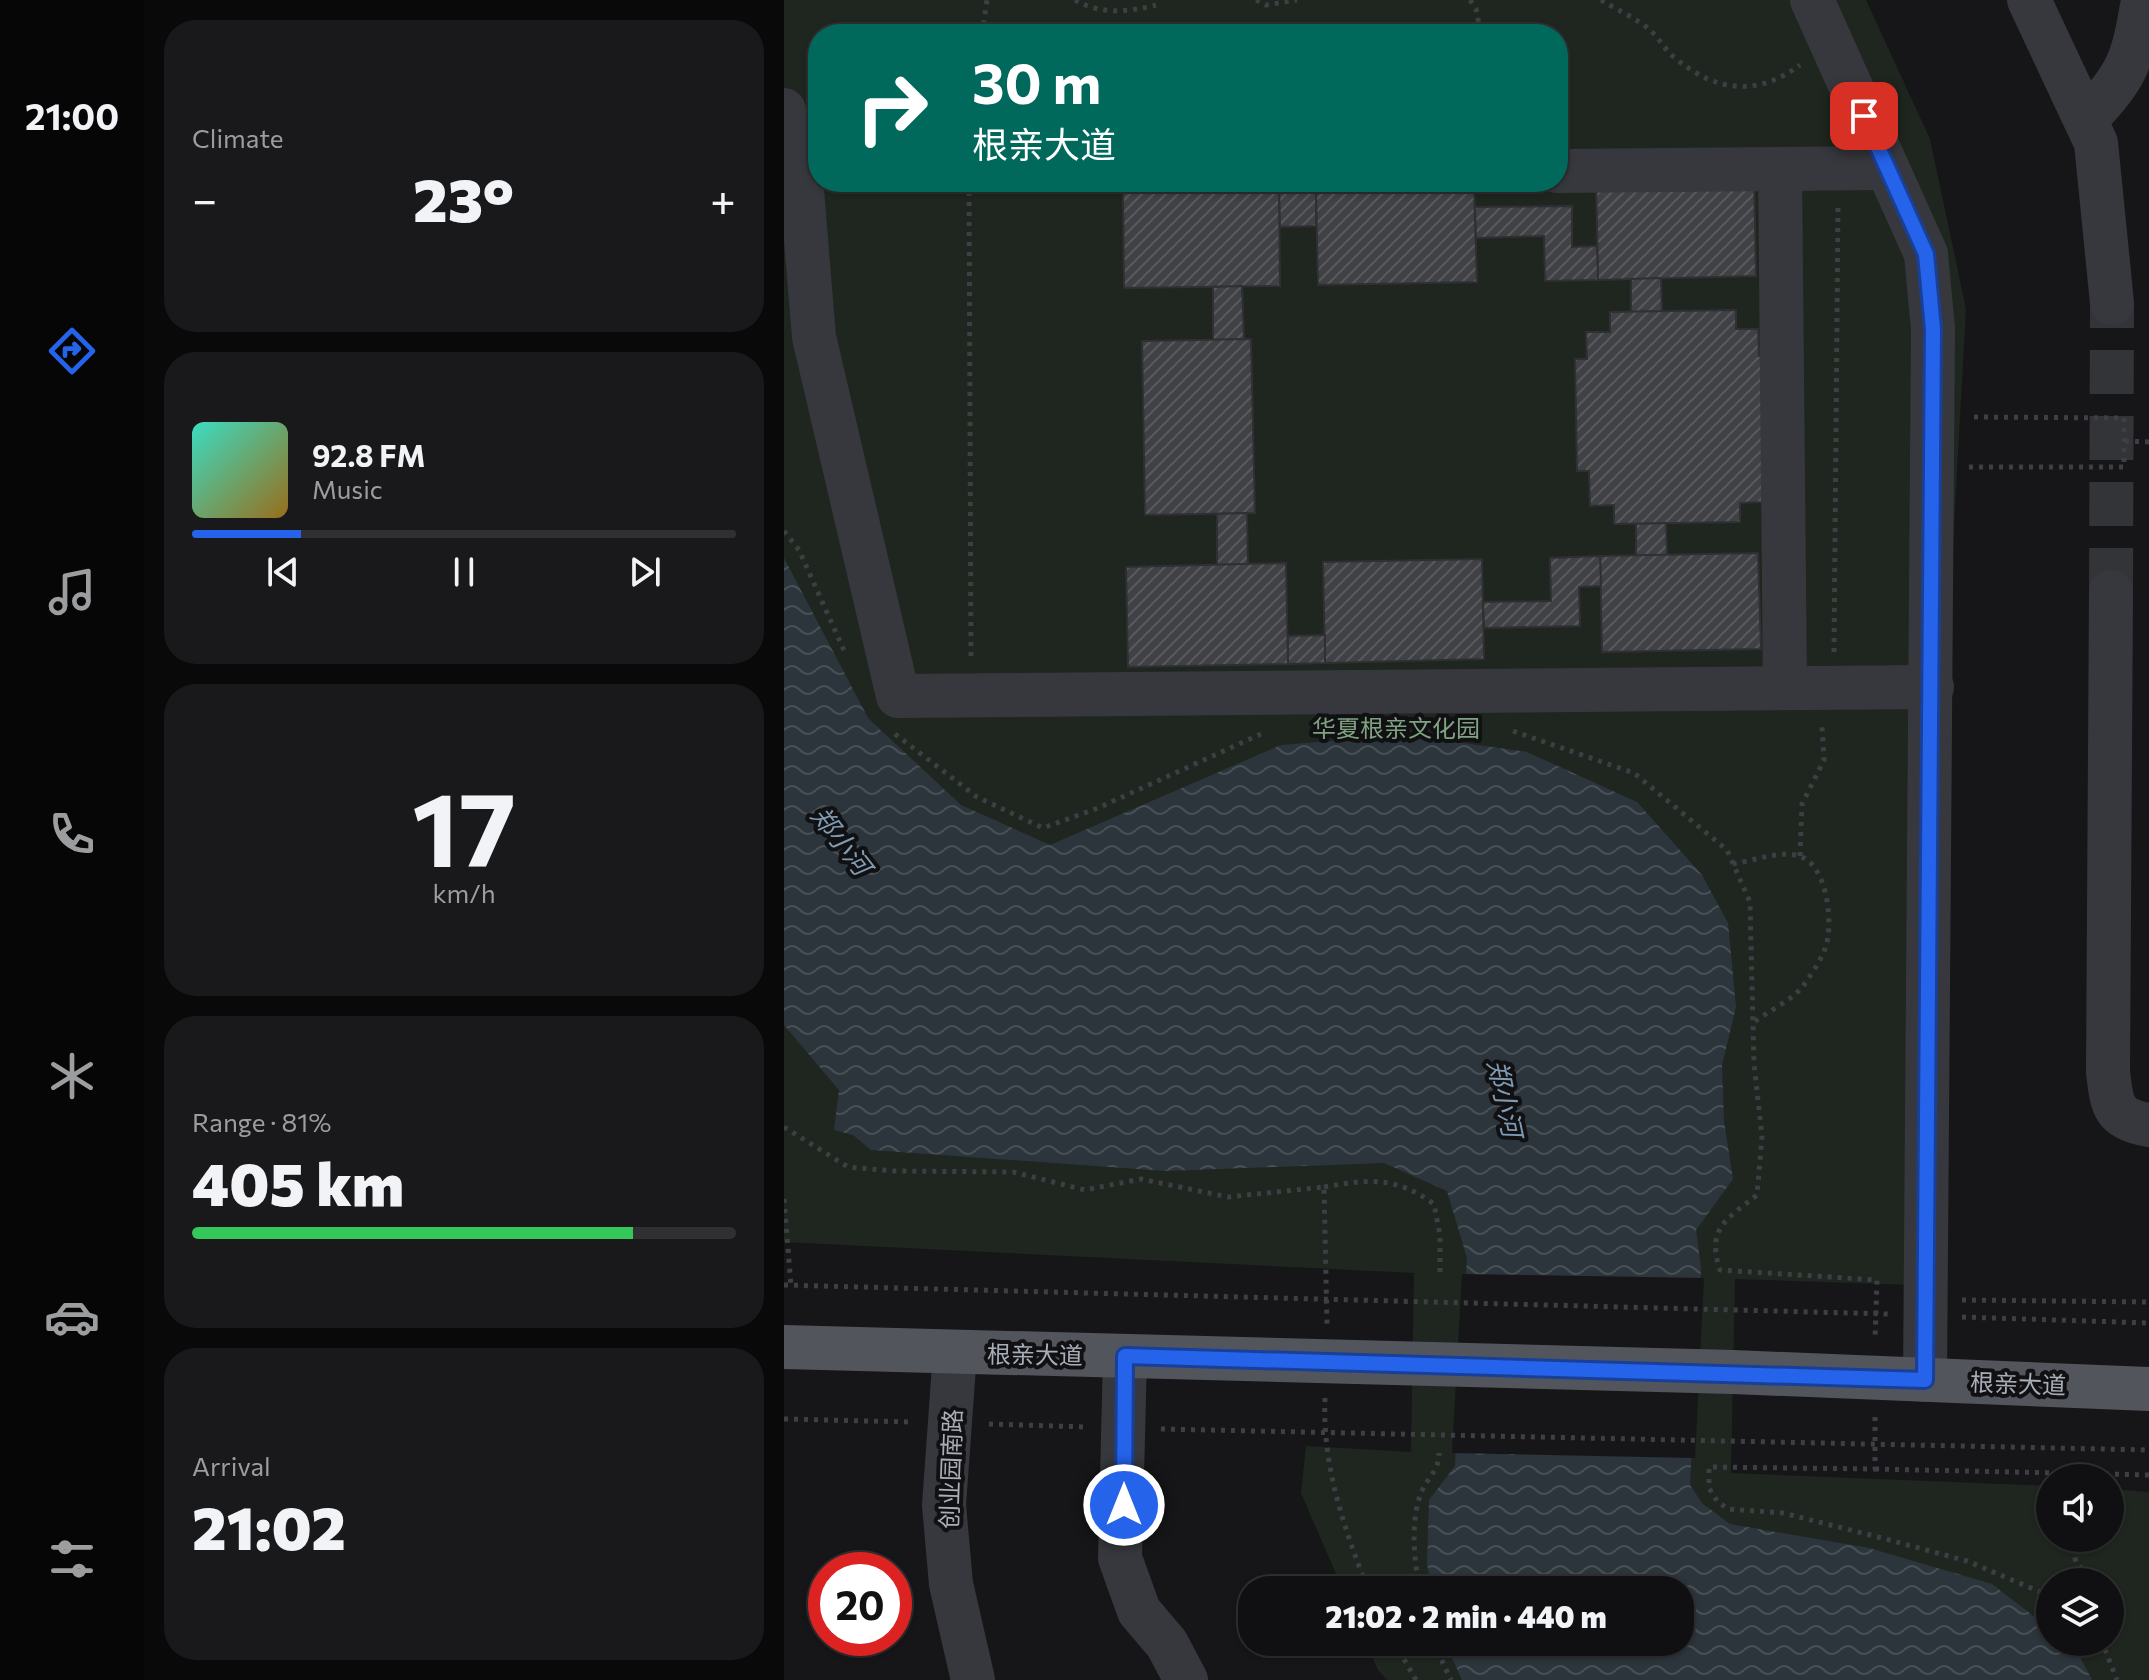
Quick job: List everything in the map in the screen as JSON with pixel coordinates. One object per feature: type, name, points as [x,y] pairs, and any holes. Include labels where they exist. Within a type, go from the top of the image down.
[{"type":"main road","name":"根亲大道","points":[[784,1347],[1733,1372],[2149,1389]]},
{"type":"street","points":[[2029,0],[2096,143],[2112,303]]},
{"type":"street","points":[[2086,119],[2118,87],[2135,48],[2143,0]]},
{"type":"street","points":[[1821,19],[1926,254],[1933,329],[1925,1380]]},
{"type":"street","points":[[784,110],[808,175]]},
{"type":"street","points":[[1568,171],[1887,168]]},
{"type":"street","points":[[1780,169],[1785,688]]},
{"type":"street","points":[[809,192],[814,337],[898,696],[1932,687]]},
{"type":"street","points":[[2111,592],[2108,1072],[2112,1105],[2129,1122],[2149,1125]]},
{"type":"street","name":"创业园南路","points":[[955,1352],[944,1505],[951,1584],[973,1680]]},
{"type":"street","points":[[1125,1356],[1120,1558],[1139,1611],[1167,1644],[1186,1680]]},
{"type":"path","points":[[983,24],[987,0]]},
{"type":"path","points":[[1075,0],[1089,8],[1126,12],[1156,5]]},
{"type":"path","points":[[1256,0],[1266,5],[1297,0]]},
{"type":"path","points":[[1470,0],[1476,9],[1479,24]]},
{"type":"path","points":[[1601,0],[1649,30],[1674,58],[1715,82],[1752,88],[1777,82],[1821,19]]},
{"type":"path","points":[[1800,856],[1802,804],[1824,760],[1820,719],[1833,688],[1839,168]]},
{"type":"path","points":[[969,192],[970,695]]},
{"type":"path","points":[[1932,467],[2124,467],[2125,441],[2124,418],[1933,417]]},
{"type":"path","points":[[2125,441],[2149,442]]},
{"type":"path","points":[[784,531],[799,550],[851,667]]},
{"type":"path","points":[[1505,728],[1634,773],[1727,850],[1750,902],[1754,1064],[1762,1136],[1757,1195],[1723,1223],[1716,1233],[1714,1253],[1720,1270],[1877,1280],[1876,1314]]},
{"type":"path","points":[[892,731],[977,797],[1043,828],[1098,808],[1254,735],[1269,733]]},
{"type":"path","points":[[1733,864],[1780,855],[1800,856],[1813,866],[1827,888],[1826,947],[1800,990],[1754,1022]]},
{"type":"path","points":[[784,1127],[848,1167],[1013,1172],[1085,1190],[1141,1179],[1228,1197],[1324,1187],[1367,1179],[1409,1186],[1434,1204],[1440,1235],[1440,1274]]},
{"type":"path","points":[[1324,1187],[1328,1299],[1324,1433],[1339,1512],[1363,1576]]},
{"type":"path","points":[[784,1199],[788,1286],[1734,1309]]},
{"type":"path","points":[[1928,1299],[2149,1302]]},
{"type":"path","points":[[1412,1435],[1732,1439],[2149,1450]]},
{"type":"path","points":[[1875,1443],[1875,1469]]},
{"type":"path","points":[[1417,1576],[1416,1524],[1421,1493],[1439,1465],[1439,1453]]},
{"type":"path","points":[[2036,1475],[1709,1467],[1709,1488],[1717,1501],[1728,1509],[1783,1513],[1896,1541],[1967,1561],[2036,1590]]},
{"type":"path","points":[[2124,1475],[2149,1475]]},
{"type":"path","points":[[1402,1656],[1416,1680]]},
{"type":"path","points":[[1440,1656],[1451,1680]]},
{"type":"path","points":[[2108,1656],[2117,1680]]},
{"type":"green space","name":"华夏根亲文化园","points":[[784,0],[1866,0],[1930,139],[1966,309],[1912,1285],[1735,1279],[1731,1473],[2036,1485],[2036,1552],[2124,1552],[2124,1490],[2149,1492],[2149,1680],[1387,1680],[1372,1656],[1694,1656],[1694,1576],[1337,1576],[1301,1493],[1306,1446],[1411,1452],[1414,1273],[784,1242]]},
{"type":"water","name":"郑小河","points":[[784,558],[868,718],[961,805],[1050,845],[1281,745],[1406,735],[1527,752],[1637,802],[1702,875],[1728,923],[1736,1007],[1722,1065],[1724,1121],[1733,1179],[1696,1230],[1701,1268],[1690,1485],[1702,1503],[1730,1524],[1869,1548],[1992,1584],[2036,1618],[2036,1656],[2079,1656],[2092,1680],[1462,1680],[1451,1656],[1694,1656],[1694,1576],[1429,1576],[1429,1500],[1455,1466],[1467,1258],[1447,1191],[1384,1163],[1165,1171],[871,1150],[853,1135],[834,1130],[839,1090],[784,1025]]},
{"type":"pier","points":[[1462,1274],[1704,1278],[1695,1458],[1452,1453]]},
{"type":"building","points":[[1754,175],[1756,276],[1598,280],[1596,178]]},
{"type":"building","points":[[1279,192],[1316,192],[1316,226],[1280,227]]},
{"type":"building","points":[[1279,192],[1280,286],[1124,288],[1123,193]]},
{"type":"building","points":[[1316,192],[1474,192],[1477,282],[1318,285]]},
{"type":"building","points":[[1572,206],[1572,247],[1597,246],[1598,280],[1545,281],[1544,236],[1476,238],[1475,207]]},
{"type":"building","points":[[1661,278],[1662,311],[1631,312],[1631,279]]},
{"type":"building","points":[[1242,286],[1244,339],[1213,340],[1213,287]]},
{"type":"building","points":[[1736,310],[1736,329],[1758,329],[1759,356],[1779,355],[1762,502],[1740,503],[1740,522],[1614,524],[1614,505],[1590,506],[1589,471],[1577,471],[1575,359],[1587,359],[1586,332],[1610,332],[1610,312]]},
{"type":"building","points":[[1251,339],[1255,513],[1145,515],[1142,341]]},
{"type":"building","points":[[1247,513],[1248,564],[1217,565],[1217,514]]},
{"type":"building","points":[[1666,523],[1667,555],[1636,556],[1636,524]]},
{"type":"building","points":[[1758,553],[1761,649],[1602,652],[1600,556]]},
{"type":"building","points":[[1600,556],[1601,586],[1579,587],[1580,626],[1484,628],[1483,602],[1551,601],[1550,558]]},
{"type":"building","points":[[1482,559],[1484,659],[1325,663],[1323,562]]},
{"type":"building","points":[[1286,563],[1288,664],[1128,667],[1126,567]]},
{"type":"building","points":[[1325,635],[1325,663],[1288,664],[1288,636]]},
{"type":"tunnel","points":[[2111,592],[2112,303]]},
{"type":"route","points":[[1124,1505],[1125,1356],[1925,1380],[1933,329],[1926,254],[1864,116]]}]
